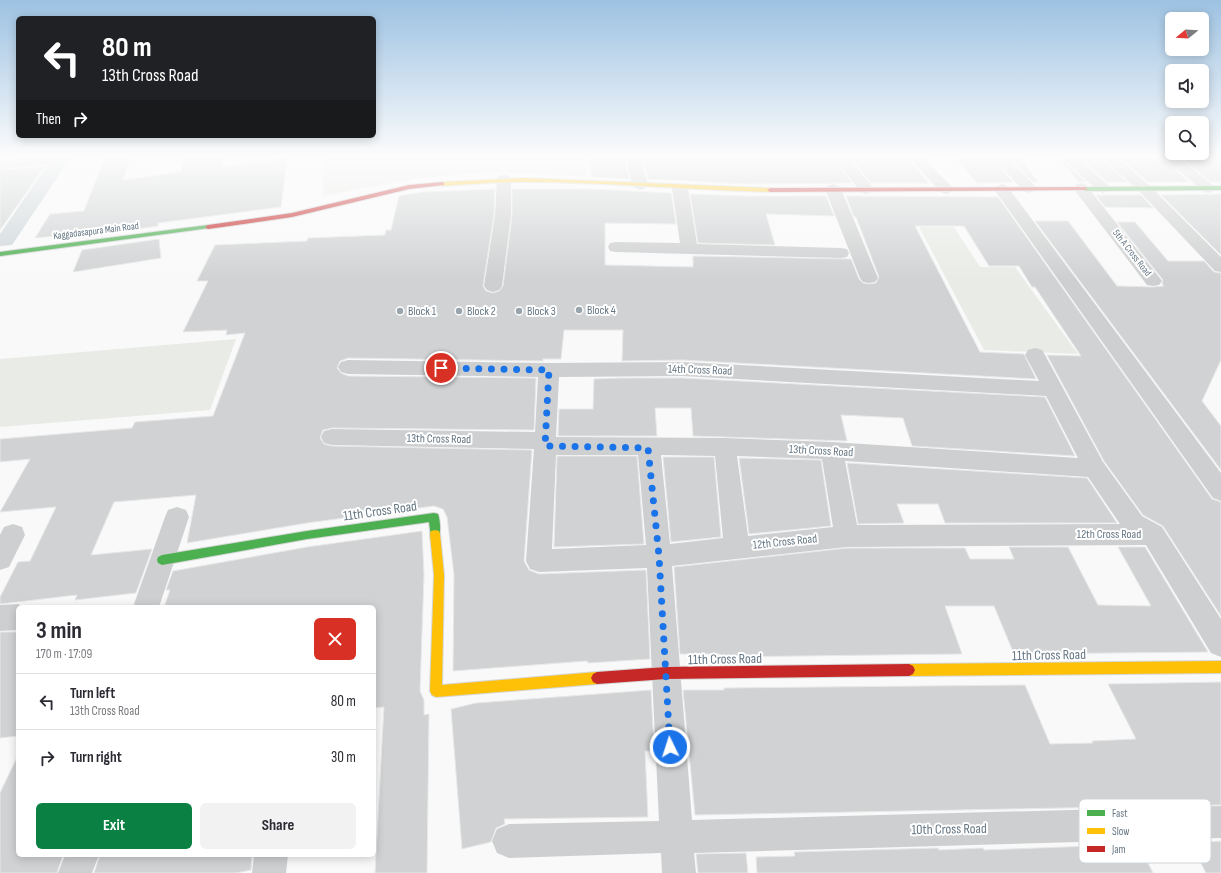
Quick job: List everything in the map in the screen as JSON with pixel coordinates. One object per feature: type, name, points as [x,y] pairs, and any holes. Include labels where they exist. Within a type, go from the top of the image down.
[{"type":"main road","name":"Kaggadasapura Main Road","points":[[2,253],[166,234],[292,215],[364,198]]},
{"type":"main road","name":"11th Cross Road","points":[[162,560],[307,535],[434,517],[439,575],[436,691],[666,673],[1221,667]]},
{"type":"street","points":[[493,286],[503,215],[503,198]]},
{"type":"street","points":[[681,198],[689,248]]},
{"type":"street","points":[[836,198],[869,278]]},
{"type":"street","points":[[1009,198],[1221,491]]},
{"type":"street","name":"5th A Cross Road","points":[[1089,198],[1153,281]]},
{"type":"street","points":[[1153,198],[1221,267]]},
{"type":"street","points":[[616,247],[689,248],[772,252],[841,252]]},
{"type":"street","points":[[1035,355],[1095,468],[1133,523],[1153,534],[1221,644]]},
{"type":"street","name":"14th Cross Road","points":[[348,367],[549,370],[682,369],[1052,389]]},
{"type":"street","points":[[546,443],[549,370]]},
{"type":"street","name":"13th Cross Road","points":[[332,437],[546,443],[648,448],[725,447],[832,451],[1095,468]]},
{"type":"street","name":"12th Cross Road","points":[[546,443],[539,561],[659,556],[847,536],[1153,534]]},
{"type":"street","points":[[725,447],[737,548]]},
{"type":"street","points":[[648,448],[659,556],[679,873]]},
{"type":"street","points":[[832,451],[847,536]]},
{"type":"street","points":[[147,605],[177,517]]},
{"type":"street","points":[[0,559],[13,535]]},
{"type":"street","points":[[0,618],[16,617]]},
{"type":"street","name":"10th Cross Road","points":[[1211,822],[1221,822]]},
{"type":"street","name":"10th Cross Road","points":[[509,841],[676,835],[1079,825]]},
{"type":"street","points":[[75,873],[81,857]]},
{"type":"street","points":[[268,873],[271,857]]},
{"type":"shaded area","points":[[25,198],[44,198],[12,245],[0,246],[0,234]]},
{"type":"shaded area","points":[[919,227],[954,227],[980,267],[1015,267],[1078,354],[984,350]]},
{"type":"shaded area","points":[[236,339],[210,410],[0,427],[0,359]]},
{"type":"building","points":[[0,198],[23,198],[0,230]]},
{"type":"building","points":[[89,198],[282,198],[281,207],[158,223],[158,226],[88,236],[89,233],[35,238],[50,214],[84,211]]},
{"type":"building","points":[[399,198],[495,198],[494,215],[483,286],[486,291],[493,293],[499,291],[503,286],[512,215],[512,198],[672,198],[676,224],[605,223],[605,265],[693,267],[693,256],[851,259],[859,279],[863,283],[869,284],[876,283],[879,277],[856,217],[854,217],[847,198],[999,198],[1212,499],[1221,502],[1221,616],[1163,526],[1143,515],[1104,461],[1047,355],[1081,356],[1035,287],[1032,287],[1019,266],[989,266],[964,226],[915,226],[980,352],[1024,354],[1036,379],[682,360],[622,361],[623,330],[564,330],[561,359],[543,359],[543,361],[348,358],[340,361],[337,368],[341,373],[348,376],[536,378],[534,430],[332,428],[323,430],[320,438],[324,444],[332,446],[532,450],[524,561],[529,570],[539,574],[646,570],[650,659],[588,663],[587,661],[453,671],[454,575],[447,517],[443,509],[434,506],[307,523],[187,543],[196,495],[114,502],[91,555],[152,549],[136,593],[75,600],[77,595],[0,604],[0,597],[18,562],[30,561],[56,507],[0,512],[30,459],[0,462],[0,439],[132,428],[135,422],[213,416],[245,333],[226,335],[227,330],[183,332],[208,281],[197,281],[215,245],[307,241],[308,238],[385,235],[386,230],[391,230]]},
{"type":"building","points":[[691,198],[827,198],[834,216],[766,214],[775,245],[698,243]]},
{"type":"building","points":[[1098,198],[1144,198],[1153,208],[1105,207]]},
{"type":"building","points":[[1164,198],[1221,198],[1221,255]]},
{"type":"building","points":[[1035,221],[1068,221],[1117,286],[1164,286],[1162,284],[1163,280],[1117,222],[1135,222],[1168,261],[1204,261],[1214,272],[1221,273],[1221,360],[1202,401],[1221,426],[1221,470]]},
{"type":"building","points":[[159,239],[161,258],[73,272],[82,250]]},
{"type":"building","points":[[682,378],[1045,397],[1075,456],[912,446],[903,418],[841,415],[847,441],[693,436],[691,408],[655,408],[657,436],[558,436],[559,409],[593,409],[594,379]]},
{"type":"building","points":[[557,456],[637,456],[644,544],[554,547]]},
{"type":"building","points":[[663,457],[714,457],[721,537],[671,542]]},
{"type":"building","points":[[739,458],[821,460],[831,526],[749,534]]},
{"type":"building","points":[[847,463],[1087,478],[1117,523],[945,523],[938,504],[897,504],[904,523],[858,524]]},
{"type":"building","points":[[422,531],[424,575],[420,691],[424,700],[424,715],[429,714],[427,873],[375,873],[384,707],[376,708],[376,605],[165,605],[170,590],[166,590],[173,571],[307,547]]},
{"type":"building","points":[[1009,547],[1068,547],[1098,605],[1151,606],[1118,547],[1145,547],[1208,652],[1014,654],[994,606],[945,606],[962,654],[720,657],[720,654],[680,654],[674,567],[847,548],[965,548],[970,559],[1014,559]]},
{"type":"building","points":[[0,632],[16,632],[16,736],[0,738]]},
{"type":"building","points":[[1221,682],[1221,805],[1211,805],[1211,799],[1079,799],[1079,808],[695,815],[683,690],[724,690],[724,688],[1025,685],[1050,744],[1093,743],[1092,741],[1136,739],[1108,684]]},
{"type":"building","points":[[651,690],[654,751],[645,751],[648,817],[504,819],[505,824],[496,828],[491,842],[462,849],[451,709],[476,703]]},
{"type":"building","points":[[16,759],[16,857],[62,857],[57,873],[0,873],[0,793]]},
{"type":"building","points":[[1221,841],[1221,873],[1206,873],[1201,863],[1211,863],[1211,842]]},
{"type":"building","points":[[1079,846],[1079,863],[1148,863],[1153,873],[757,873],[756,857],[795,856],[794,852],[938,848],[939,850],[983,848],[984,850]]},
{"type":"building","points":[[746,853],[748,873],[698,873],[696,854]]},
{"type":"building","points":[[99,857],[252,857],[251,870],[236,873],[94,873]]},
{"type":"traffic: fast","points":[[0,254],[208,227]]},
{"type":"traffic: fast","points":[[162,560],[307,535],[434,517],[435,534]]},
{"type":"traffic: slow","points":[[435,534],[439,575],[436,691],[597,678]]},
{"type":"traffic: slow","points":[[909,670],[1221,667]]},
{"type":"traffic: jam","points":[[208,227],[292,215],[364,198]]},
{"type":"traffic: jam","points":[[597,678],[666,673],[909,670]]},
{"type":"place","name":"Block 4","points":[[579,310]]},
{"type":"place","name":"Block 1","points":[[400,311]]},
{"type":"place","name":"Block 2","points":[[459,311]]},
{"type":"place","name":"Block 3","points":[[519,311]]},
{"type":"route","points":[[441,368],[549,370],[545,446],[648,448],[659,556],[670,747]]}]
